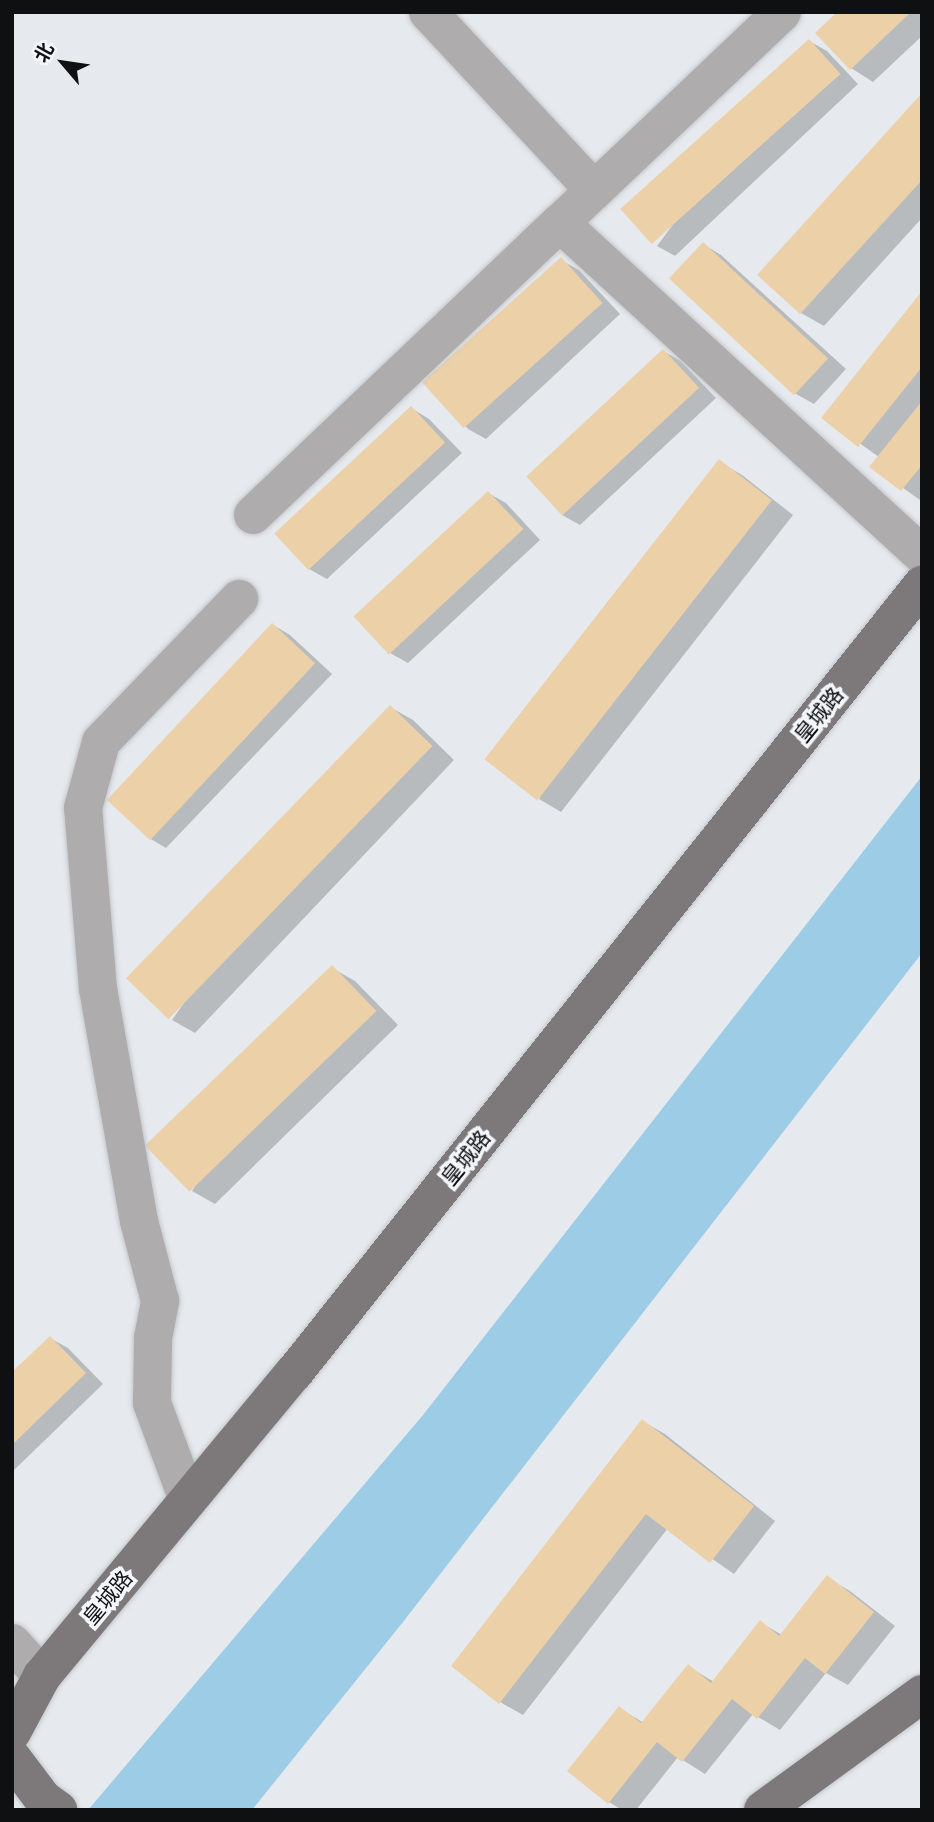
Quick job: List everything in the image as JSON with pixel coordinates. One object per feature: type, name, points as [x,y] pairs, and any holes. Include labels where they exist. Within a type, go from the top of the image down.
[{"type":"main road","name":"皇城路","points":[[50,1804],[13,1736],[43,1676],[294,1373],[922,585]]},
{"type":"main road","points":[[764,1810],[922,1694]]},
{"type":"street","points":[[428,12],[594,190]]},
{"type":"street","points":[[253,515],[782,12]]},
{"type":"street","points":[[560,223],[922,555]]},
{"type":"street","points":[[188,1500],[152,1403],[153,1338],[160,1301],[139,1221],[98,989],[83,808],[101,742],[239,598]]},
{"type":"street","points":[[12,1643],[43,1676]]},
{"type":"water","points":[[922,776],[922,953],[403,1622],[252,1810],[88,1810],[423,1415]]},
{"type":"building","points":[[837,12],[911,12],[850,70],[815,33]]},
{"type":"building","points":[[809,39],[840,74],[652,244],[620,209]]},
{"type":"building","points":[[922,93],[922,180],[800,314],[757,275]]},
{"type":"building","points":[[703,242],[828,359],[794,395],[669,279]]},
{"type":"building","points":[[561,257],[602,303],[464,428],[422,382]]},
{"type":"building","points":[[922,291],[922,367],[858,447],[821,418]]},
{"type":"building","points":[[663,349],[699,388],[562,515],[526,477]]},
{"type":"building","points":[[922,401],[922,465],[901,491],[869,467]]},
{"type":"building","points":[[411,406],[445,443],[308,570],[274,534]]},
{"type":"building","points":[[719,459],[772,500],[537,800],[484,759]]},
{"type":"building","points":[[488,491],[523,529],[389,655],[353,616]]},
{"type":"building","points":[[272,623],[315,663],[150,840],[107,800]]},
{"type":"building","points":[[390,705],[432,746],[168,1019],[126,978]]},
{"type":"building","points":[[332,965],[376,1011],[189,1192],[145,1146]]},
{"type":"building","points":[[50,1336],[86,1373],[12,1445],[12,1372]]},
{"type":"building","points":[[642,1419],[754,1506],[710,1563],[646,1514],[499,1704],[451,1666]]},
{"type":"building","points":[[827,1575],[874,1612],[825,1674],[805,1658],[757,1719],[732,1699],[682,1762],[657,1742],[608,1804],[567,1771],[619,1706],[641,1723],[688,1664],[711,1683],[760,1620],[779,1636]]}]
